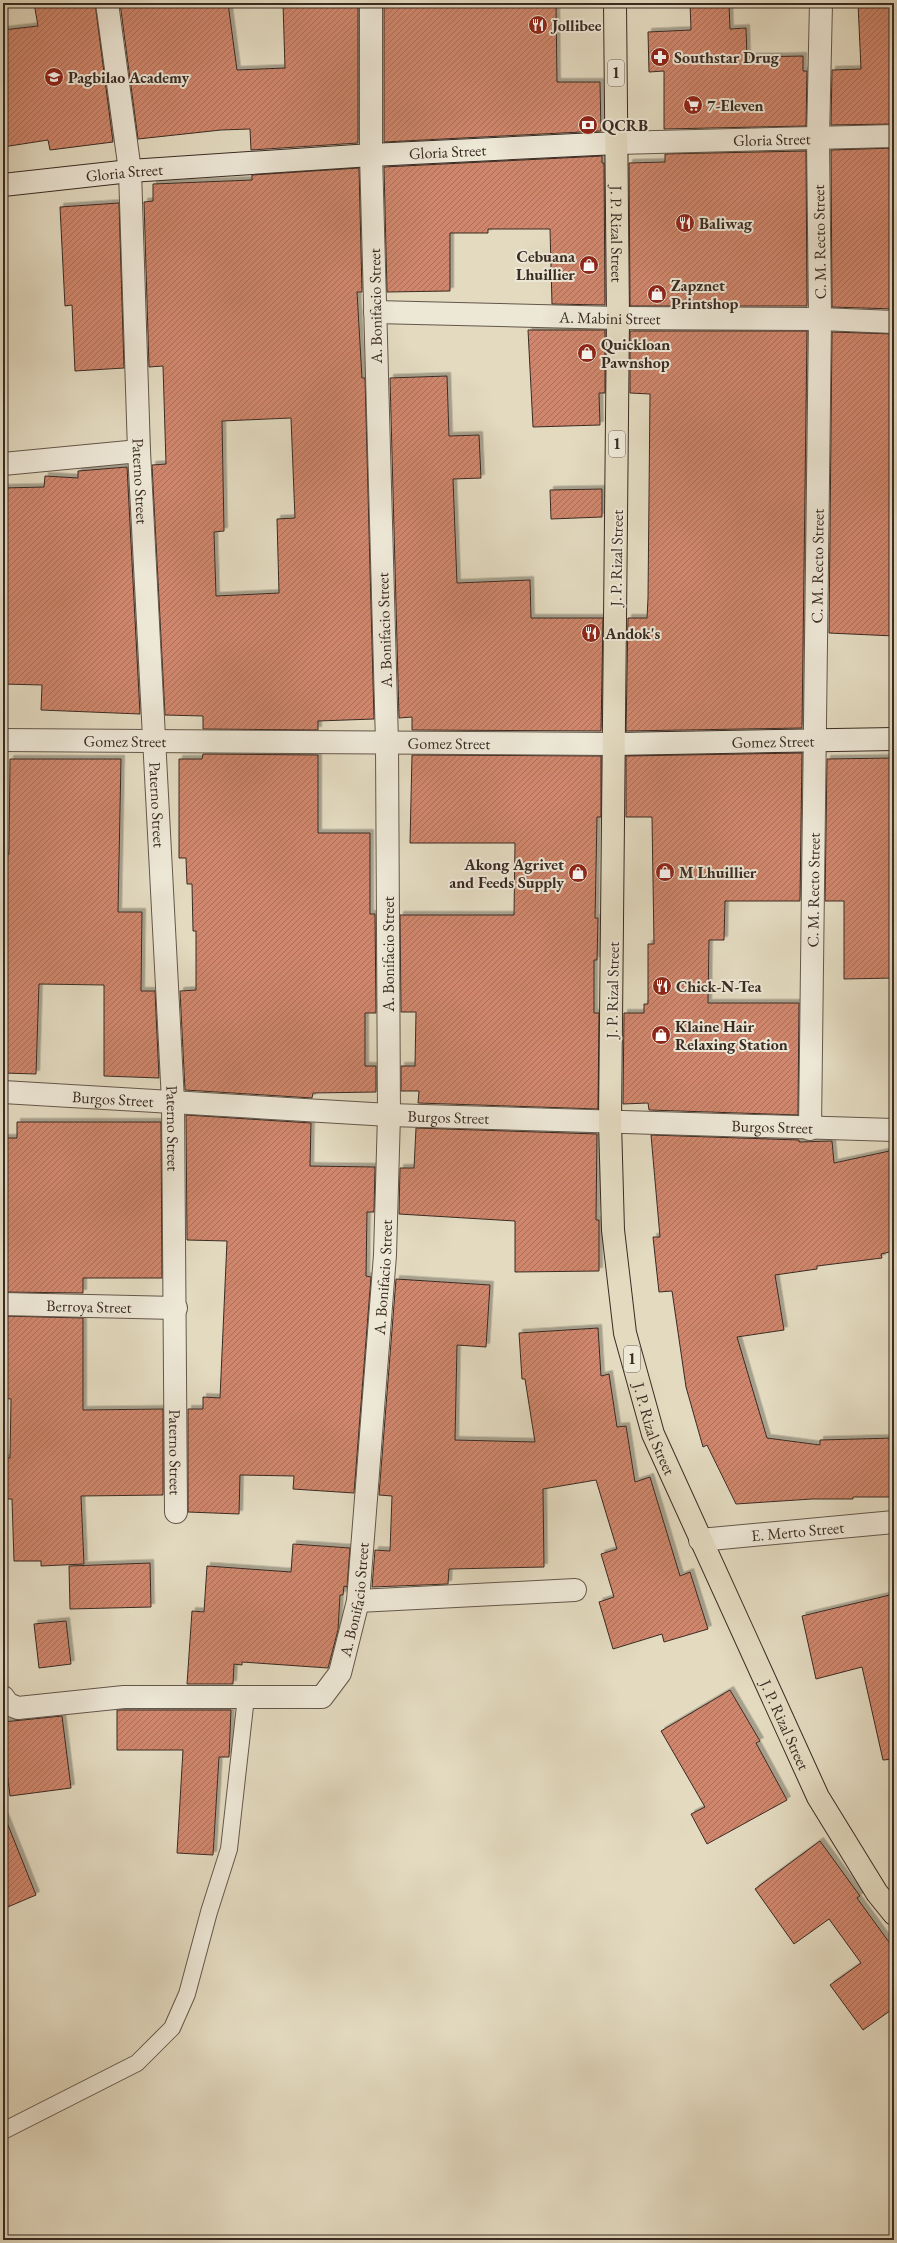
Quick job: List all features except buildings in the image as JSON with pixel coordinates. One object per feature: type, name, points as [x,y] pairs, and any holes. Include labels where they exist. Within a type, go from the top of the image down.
[{"type":"main road","name":"J. P. Rizal Street","points":[[615,3],[618,318],[610,1122],[613,1230],[625,1333],[653,1434],[818,1797],[877,1893],[894,1914]]},
{"type":"street","name":"Paterno Street","points":[[107,3],[130,171],[139,451],[173,1101],[176,1308],[176,1512]]},
{"type":"street","name":"A. Bonifacio Street","points":[[3,1697],[8,1704],[18,1708],[124,1697],[322,1697],[340,1673],[358,1601],[386,1255],[389,1115],[387,743],[371,155],[371,3]]},
{"type":"street","name":"C. M. Recto Street","points":[[810,1129],[820,319],[818,138],[821,3]]},
{"type":"street","name":"Gloria Street","points":[[3,185],[130,171],[371,155],[617,143],[894,136]]},
{"type":"street","name":"A. Mabini Street","points":[[375,312],[618,318],[820,319],[894,322]]},
{"type":"street","points":[[3,464],[139,451]]},
{"type":"street","name":"Gomez Street","points":[[3,740],[614,744],[894,739]]},
{"type":"street","name":"Burgos Street","points":[[3,1092],[389,1115],[810,1129],[894,1130]]},
{"type":"street","name":"Berroya Street","points":[[3,1304],[176,1308]]},
{"type":"street","name":"E. Merto Street","points":[[700,1540],[894,1522]]},
{"type":"street","points":[[358,1601],[575,1590]]},
{"type":"lane","points":[[3,2131],[137,2063],[172,2028],[187,1994],[209,1912],[229,1849],[246,1697]]},
{"type":"place","name":"Jollibee","points":[[538,25]]},
{"type":"place","name":"Southstar Drug","points":[[660,57]]},
{"type":"place","name":"Pagbilao Academy","points":[[54,77]]},
{"type":"place","name":"7-Eleven","points":[[693,105]]},
{"type":"place","name":"QCRB","points":[[588,125]]},
{"type":"place","name":"Baliwag","points":[[685,223]]},
{"type":"place","name":"Cebuana Lhuillier","points":[[589,265]]},
{"type":"place","name":"Zapznet Printshop","points":[[657,294]]},
{"type":"place","name":"Quickloan Pawnshop","points":[[587,353]]},
{"type":"place","name":"Andok's","points":[[591,633]]},
{"type":"place","name":"M Lhuillier","points":[[665,872]]},
{"type":"place","name":"Akong Agrivet and Feeds Supply","points":[[578,873]]},
{"type":"place","name":"Chick-N-Tea","points":[[662,986]]},
{"type":"place","name":"Klaine Hair Relaxing Station","points":[[661,1035]]}]
